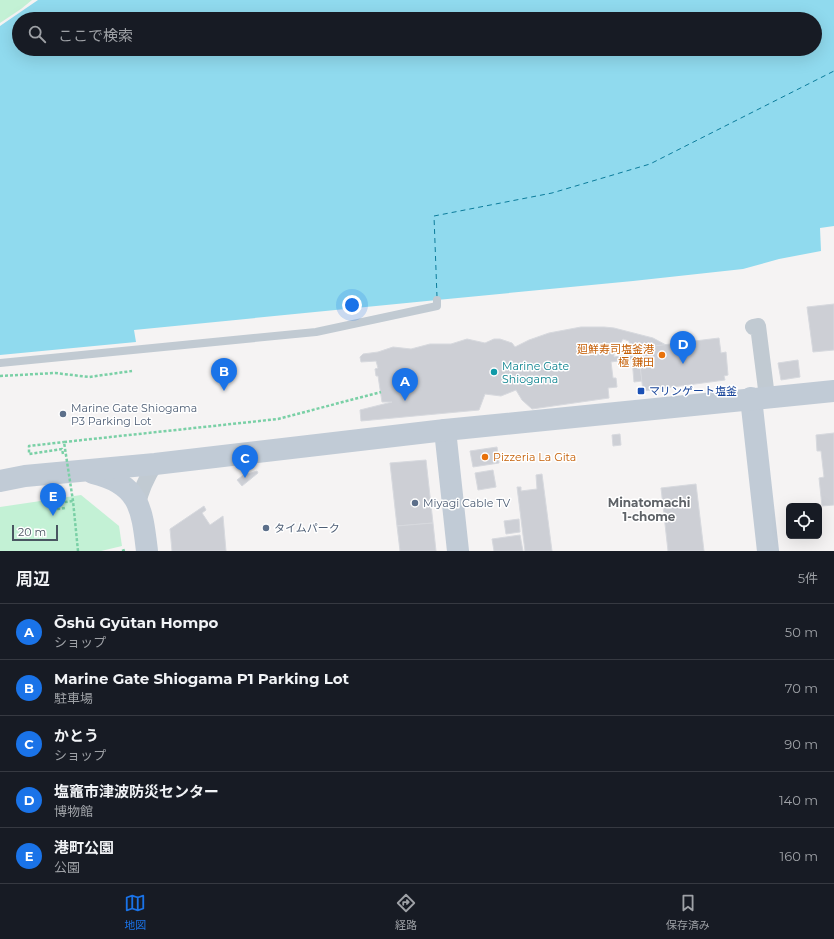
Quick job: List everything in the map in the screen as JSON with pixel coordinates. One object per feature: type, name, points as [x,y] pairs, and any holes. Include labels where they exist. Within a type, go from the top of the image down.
[{"type":"street","points":[[752,327],[758,326],[759,398],[768,551]]},
{"type":"street","points":[[0,481],[25,476],[155,464],[444,430],[834,391]]},
{"type":"street","points":[[444,430],[458,551]]},
{"type":"street","points":[[138,504],[147,477],[155,464]]},
{"type":"street","points":[[84,471],[99,474],[119,482],[130,491],[138,504],[147,551]]},
{"type":"lane","points":[[0,364],[316,332],[437,306],[437,300]]},
{"type":"path","points":[[0,376],[54,373],[89,377],[132,371]]},
{"type":"path","points":[[62,449],[29,454],[29,446],[278,419],[381,392]]},
{"type":"path","points":[[64,442],[73,501],[78,551]]},
{"type":"path","points":[[65,508],[50,510],[50,504],[73,501]]},
{"type":"green space","points":[[0,0],[32,0],[16,12],[12,12],[12,15],[0,23]]},
{"type":"green space","points":[[81,495],[119,526],[122,546],[101,551],[0,551],[0,507]]},
{"type":"water","points":[[38,0],[834,0],[834,226],[820,228],[821,251],[779,259],[743,269],[134,330],[136,342],[0,355],[0,26],[12,18],[12,56],[822,56],[822,12],[20,12]]},
{"type":"building","points":[[834,304],[834,350],[813,352],[807,307]]},
{"type":"building","name":"Marine Gate Shiogama","points":[[581,327],[614,328],[653,338],[666,345],[638,348],[642,381],[634,382],[632,359],[611,362],[613,378],[616,378],[617,387],[608,388],[609,398],[532,409],[522,400],[516,390],[501,396],[485,394],[479,410],[361,421],[360,410],[392,402],[382,402],[378,376],[376,376],[375,369],[378,368],[376,361],[361,362],[360,357],[363,354],[378,352],[393,347],[411,349],[430,344],[451,344],[467,339],[485,343],[494,339],[500,339],[512,343],[515,347],[549,333]],"holes":[[[623,339],[629,341],[631,354],[614,357],[614,354]]]},
{"type":"building","points":[[719,338],[721,353],[726,352],[728,375],[724,376],[725,380],[643,391],[638,348]]},
{"type":"building","points":[[798,360],[800,377],[781,380],[778,363]]},
{"type":"building","points":[[834,433],[834,505],[822,506],[819,478],[824,477],[821,451],[817,451],[816,435]]},
{"type":"building","points":[[620,434],[621,445],[613,446],[612,435]]},
{"type":"building","points":[[497,447],[499,463],[473,467],[470,451]]},
{"type":"building","points":[[426,460],[433,523],[397,526],[390,463]]},
{"type":"building","points":[[493,470],[496,487],[478,490],[475,473]]},
{"type":"building","points":[[257,471],[258,473],[242,486],[237,480],[247,472],[248,474]]},
{"type":"building","points":[[542,474],[552,551],[525,551],[517,487],[521,487],[521,491],[537,489],[536,475]]},
{"type":"building","points":[[696,484],[704,551],[668,551],[661,488]]},
{"type":"building","points":[[204,506],[206,510],[202,513],[210,525],[223,516],[226,551],[172,551],[170,529]]},
{"type":"building","points":[[519,519],[520,532],[506,534],[504,521]]},
{"type":"building","points":[[433,523],[436,551],[400,551],[397,526]]},
{"type":"building","points":[[520,535],[523,551],[494,551],[492,539]]},
{"type":"ferry route","points":[[437,297],[434,216],[552,193],[650,164],[834,71]]},
{"type":"place","name":"廻鮮寿司塩釜港 極 鎌田","points":[[662,355]]},
{"type":"place","name":"塩竈市津波防災センター","points":[[683,364]]},
{"type":"place","name":"Marine Gate Shiogama","points":[[494,372]]},
{"type":"place","name":"Marine Gate Shiogama P1 Parking Lot","points":[[224,391]]},
{"type":"place","name":"マリンゲート塩釜","points":[[641,391]]},
{"type":"place","name":"Ōshū Gyūtan Hompo","points":[[405,401]]},
{"type":"place","name":"Marine Gate Shiogama P3 Parking Lot","points":[[63,414]]},
{"type":"place","name":"Pizzeria La Gita","points":[[485,457]]},
{"type":"place","name":"かとう","points":[[245,478]]},
{"type":"place","name":"Miyagi Cable TV","points":[[415,503]]},
{"type":"place","name":"港町公園","points":[[53,516]]},
{"type":"place","name":"タイムパーク","points":[[266,528]]},
{"type":"district","name":"Minatomachi 1-chome","points":[[649,509]]}]
